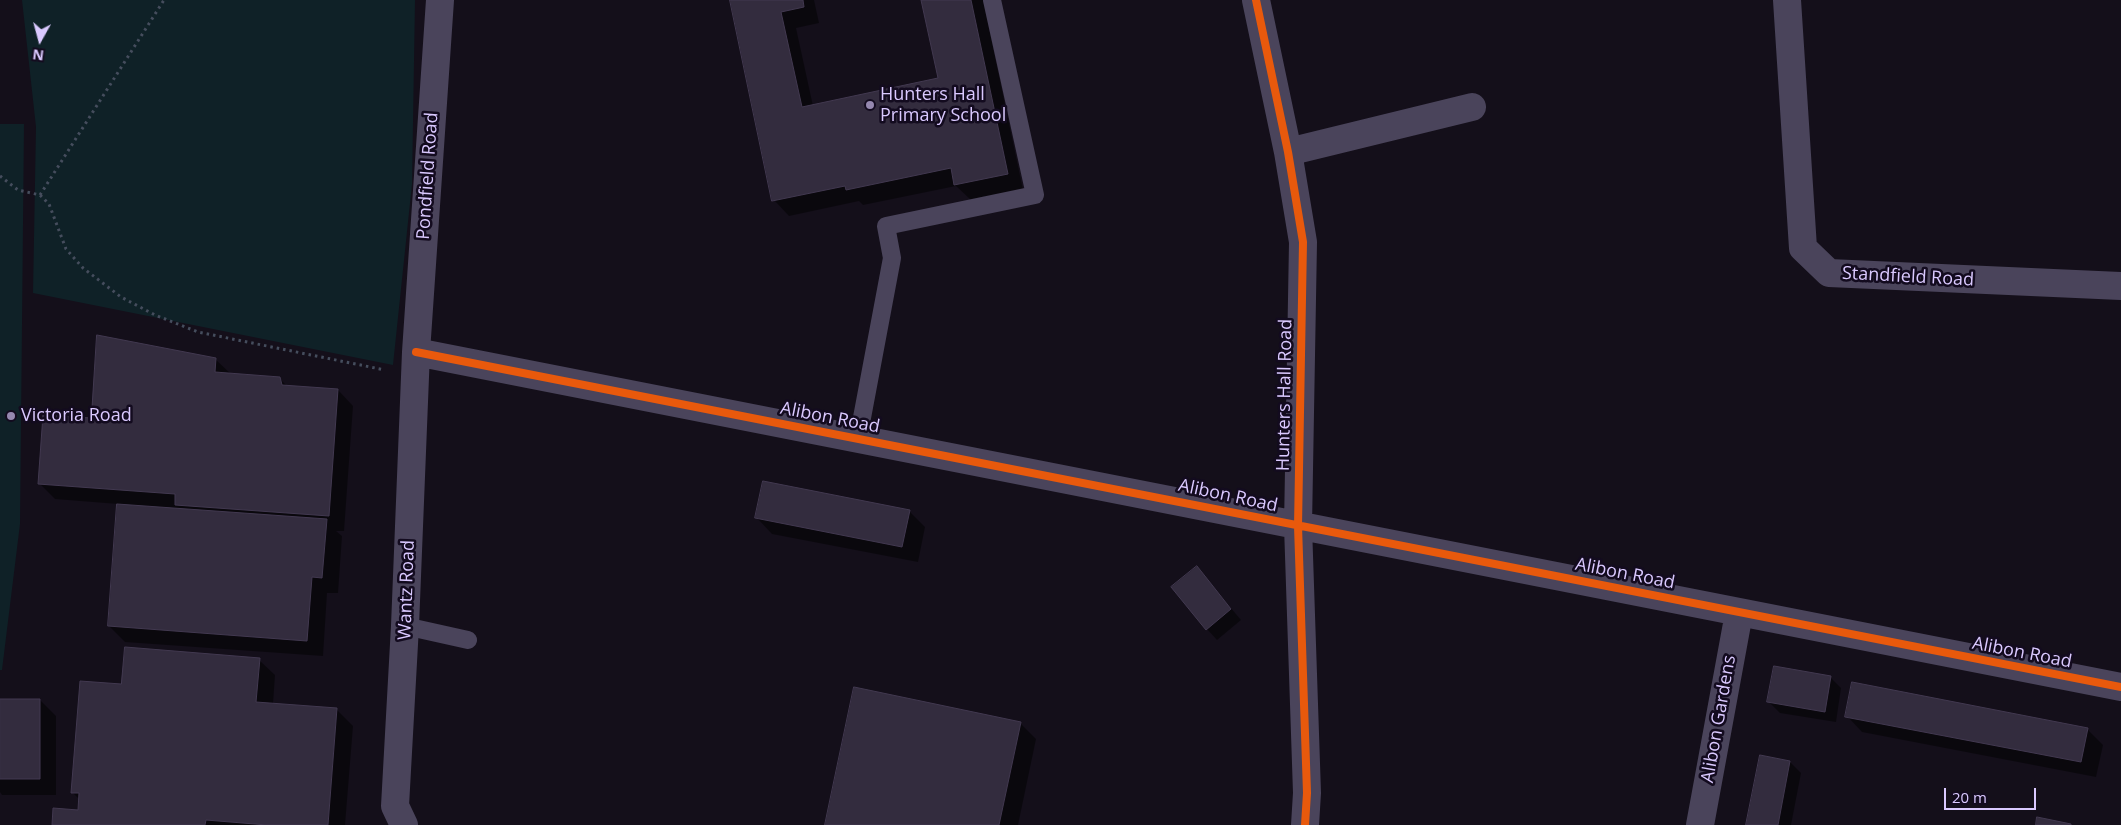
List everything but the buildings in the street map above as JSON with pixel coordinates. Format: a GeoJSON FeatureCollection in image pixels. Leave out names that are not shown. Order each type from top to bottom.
{"type":"FeatureCollection","features":[{"type":"Feature","properties":{"kind":"street","name":"Pondfield Road"},"geometry":{"type":"LineString","coordinates":[[416,364],[440,0]]}},
{"type":"Feature","properties":{"kind":"street","name":"Hunters Hall Road"},"geometry":{"type":"LineString","coordinates":[[1256,0],[1288,152],[1303,242],[1298,526],[1307,793],[1305,825]]}},
{"type":"Feature","properties":{"kind":"street","name":"Standfield Road"},"geometry":{"type":"LineString","coordinates":[[1787,0],[1803,248],[1829,273],[2121,286]]}},
{"type":"Feature","properties":{"kind":"street"},"geometry":{"type":"LineString","coordinates":[[1288,152],[1472,107]]}},
{"type":"Feature","properties":{"kind":"street","name":"Alibon Road"},"geometry":{"type":"LineString","coordinates":[[416,364],[858,439],[976,461],[2121,687]]}},
{"type":"Feature","properties":{"kind":"street","name":"Wantz Road"},"geometry":{"type":"LineString","coordinates":[[404,825],[395,806],[416,364]]}},
{"type":"Feature","properties":{"kind":"street","name":"Alibon Gardens"},"geometry":{"type":"LineString","coordinates":[[1700,825],[1739,613]]}},
{"type":"Feature","properties":{"kind":"lane"},"geometry":{"type":"LineString","coordinates":[[858,439],[892,258],[886,226],[1035,195],[992,0]]}},
{"type":"Feature","properties":{"kind":"lane"},"geometry":{"type":"LineString","coordinates":[[405,626],[468,640]]}},
{"type":"Feature","properties":{"kind":"path"},"geometry":{"type":"LineString","coordinates":[[40,194],[164,0]]}},
{"type":"Feature","properties":{"kind":"path"},"geometry":{"type":"LineString","coordinates":[[0,176],[18,190],[40,194],[49,204],[66,249],[83,268],[122,297],[155,315],[198,332],[416,364]]}},
{"type":"Feature","properties":{"kind":"shaded area"},"geometry":{"type":"Polygon","coordinates":[[[22,0],[415,0],[412,184],[393,365],[33,293],[36,127],[22,0]]]}},
{"type":"Feature","properties":{"kind":"shaded area","name":"Victoria Road"},"geometry":{"type":"Polygon","coordinates":[[[0,124],[24,124],[20,524],[2,670],[0,670],[0,124]]]}},
{"type":"Feature","properties":{"kind":"cycle path"},"geometry":{"type":"LineString","coordinates":[[1256,0],[1288,152],[1303,242],[1298,526],[1307,793],[1305,825]]}},
{"type":"Feature","properties":{"kind":"cycle path"},"geometry":{"type":"LineString","coordinates":[[416,352],[2121,687]]}},
{"type":"Feature","properties":{"kind":"place","name":"Hunters Hall Primary School"},"geometry":{"type":"Point","coordinates":[870,105]}},
{"type":"Feature","properties":{"kind":"place","name":"Victoria Road"},"geometry":{"type":"Point","coordinates":[11,416]}}]}
